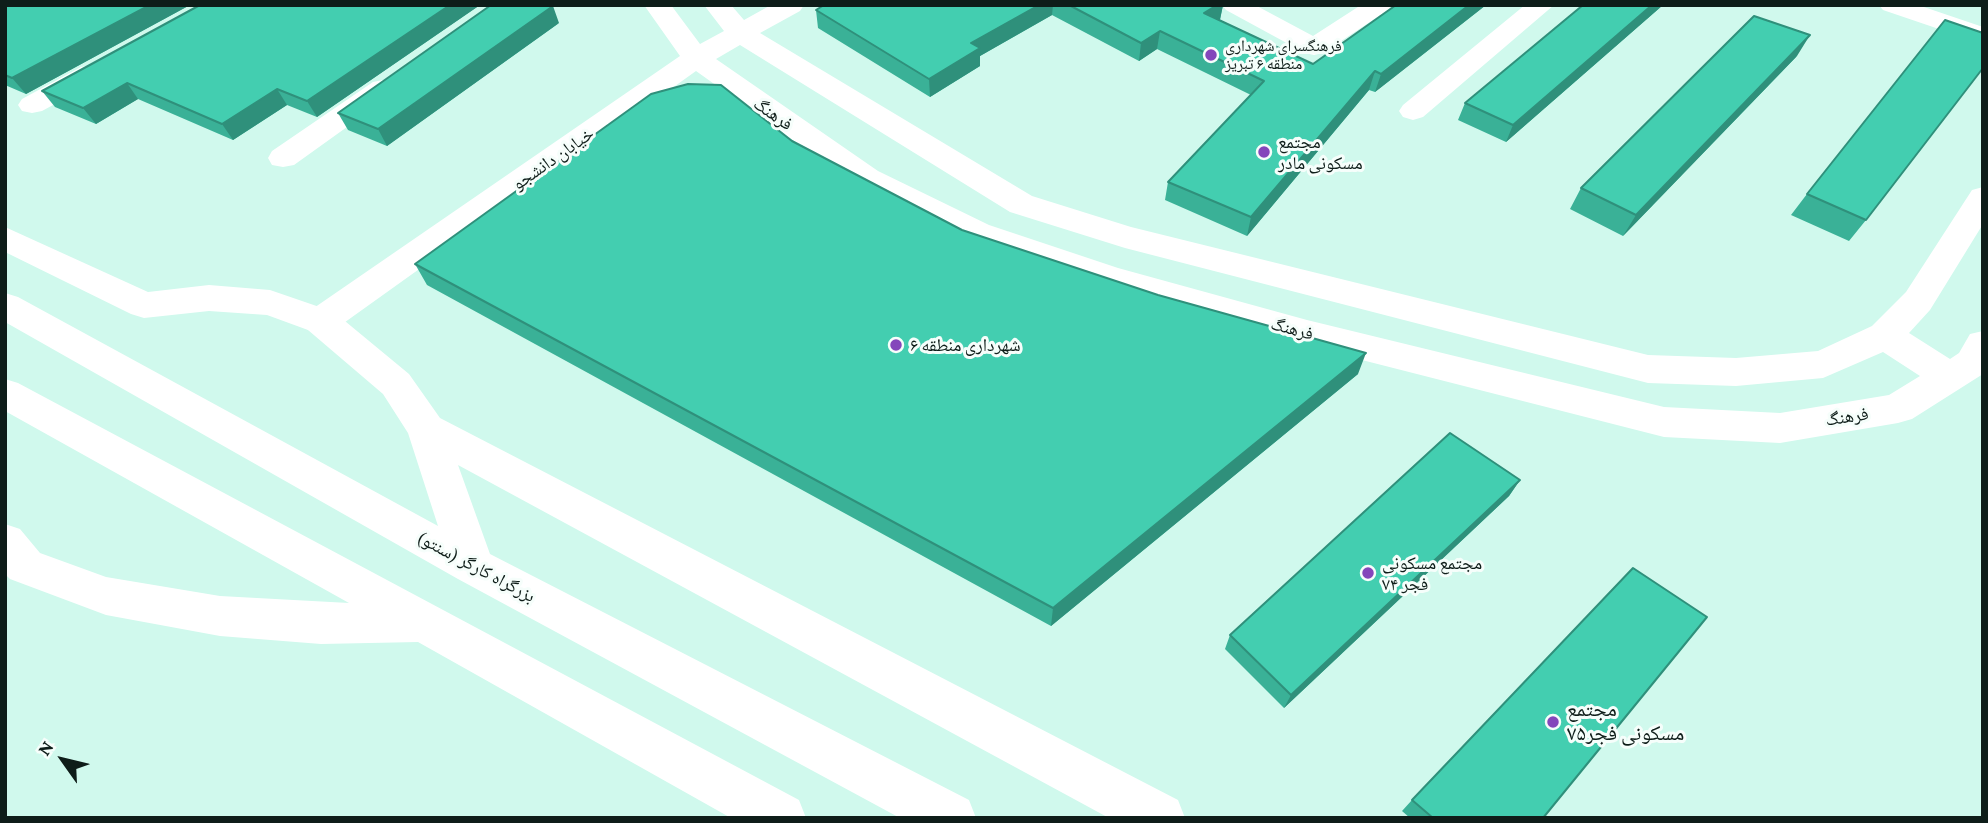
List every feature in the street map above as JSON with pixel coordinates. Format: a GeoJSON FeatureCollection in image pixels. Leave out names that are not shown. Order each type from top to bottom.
{"type":"FeatureCollection","features":[{"type":"Feature","properties":{"kind":"main road","name":"فرهنگ"},"geometry":{"type":"LineString","coordinates":[[657,5],[696,58],[867,178],[976,233],[1109,278],[1307,333],[1664,422],[1780,428],[1898,408],[1972,363],[1983,344]]}},
{"type":"Feature","properties":{"kind":"main road"},"geometry":{"type":"LineString","coordinates":[[717,5],[740,33],[1021,204],[1125,237],[1648,369],[1736,372],[1823,364],[1885,335],[1918,301],[1983,197]]}},
{"type":"Feature","properties":{"kind":"main road","name":"خیابان دانشجو"},"geometry":{"type":"LineString","coordinates":[[321,321],[696,58],[791,5]]}},
{"type":"Feature","properties":{"kind":"main road"},"geometry":{"type":"LineString","coordinates":[[5,238],[144,305],[209,298],[270,303],[321,321],[396,384],[426,429],[474,566]]}},
{"type":"Feature","properties":{"kind":"main road","name":"بزرگراه کارگر (سنتو)"},"geometry":{"type":"LineString","coordinates":[[5,306],[474,566],[951,818]]}},
{"type":"Feature","properties":{"kind":"main road"},"geometry":{"type":"LineString","coordinates":[[1885,335],[1950,377]]}},
{"type":"Feature","properties":{"kind":"main road"},"geometry":{"type":"LineString","coordinates":[[5,393],[429,622],[781,818]]}},
{"type":"Feature","properties":{"kind":"main road"},"geometry":{"type":"LineString","coordinates":[[426,429],[1160,818]]}},
{"type":"Feature","properties":{"kind":"main road"},"geometry":{"type":"LineString","coordinates":[[5,542],[25,566],[106,596],[233,617],[321,624],[429,622]]}},
{"type":"Feature","properties":{"kind":"street"},"geometry":{"type":"LineString","coordinates":[[1236,5],[1314,47],[1379,5]]}},
{"type":"Feature","properties":{"kind":"street"},"geometry":{"type":"LineString","coordinates":[[1413,111],[1541,5]]}},
{"type":"Feature","properties":{"kind":"street"},"geometry":{"type":"LineString","coordinates":[[1892,5],[1983,36]]}},
{"type":"Feature","properties":{"kind":"street"},"geometry":{"type":"LineString","coordinates":[[32,105],[117,59]]}},
{"type":"Feature","properties":{"kind":"street"},"geometry":{"type":"LineString","coordinates":[[283,158],[404,74]]}},
{"type":"Feature","properties":{"kind":"building"},"geometry":{"type":"Polygon","coordinates":[[[5,5],[150,5],[12,78],[5,75],[5,5]]]}},
{"type":"Feature","properties":{"kind":"building"},"geometry":{"type":"Polygon","coordinates":[[[200,5],[450,5],[307,101],[277,89],[222,124],[127,83],[83,108],[42,91],[200,5]]]}},
{"type":"Feature","properties":{"kind":"building"},"geometry":{"type":"Polygon","coordinates":[[[491,5],[553,6],[378,129],[338,113],[491,5]]]}},
{"type":"Feature","properties":{"kind":"building"},"geometry":{"type":"Polygon","coordinates":[[[824,5],[1039,5],[971,43],[980,48],[929,79],[816,10],[824,5]]]}},
{"type":"Feature","properties":{"kind":"building"},"geometry":{"type":"Polygon","coordinates":[[[1069,5],[1217,5],[1204,13],[1313,64],[1396,5],[1469,5],[1381,74],[1375,71],[1251,217],[1168,182],[1264,81],[1160,31],[1141,43],[1069,5]]]}},
{"type":"Feature","properties":{"kind":"building"},"geometry":{"type":"Polygon","coordinates":[[[1583,5],[1652,5],[1513,125],[1465,103],[1583,5]]]}},
{"type":"Feature","properties":{"kind":"building"},"geometry":{"type":"Polygon","coordinates":[[[1754,16],[1810,35],[1636,215],[1581,188],[1754,16]]]}},
{"type":"Feature","properties":{"kind":"building"},"geometry":{"type":"Polygon","coordinates":[[[1945,20],[1983,33],[1983,68],[1866,220],[1807,194],[1945,20]]]}},
{"type":"Feature","properties":{"kind":"building","name":"شهرداری منطقه ۶"},"geometry":{"type":"Polygon","coordinates":[[[688,84],[721,85],[792,141],[962,230],[1158,295],[1366,353],[1053,608],[415,264],[651,94],[688,84]]]}},
{"type":"Feature","properties":{"kind":"building","name":"مجتمع مسکونی فجر ۷۴"},"geometry":{"type":"Polygon","coordinates":[[[1450,433],[1520,480],[1291,695],[1230,635],[1450,433]]]}},
{"type":"Feature","properties":{"kind":"building","name":"مجتمع مسکونی فجر۷۵"},"geometry":{"type":"Polygon","coordinates":[[[1633,568],[1707,617],[1543,818],[1433,818],[1412,800],[1633,568]]]}},
{"type":"Feature","properties":{"kind":"place","name":"فرهنگسرای شهرداری منطقه ۶ تبریز"},"geometry":{"type":"Point","coordinates":[1211,55]}},
{"type":"Feature","properties":{"kind":"place","name":"مجتمع مسکونی مادر"},"geometry":{"type":"Point","coordinates":[1264,152]}},
{"type":"Feature","properties":{"kind":"place","name":"شهرداری منطقه ۶"},"geometry":{"type":"Point","coordinates":[896,345]}},
{"type":"Feature","properties":{"kind":"place","name":"مجتمع مسکونی فجر ۷۴"},"geometry":{"type":"Point","coordinates":[1368,573]}},
{"type":"Feature","properties":{"kind":"place","name":"مجتمع مسکونی فجر۷۵"},"geometry":{"type":"Point","coordinates":[1553,722]}}]}
